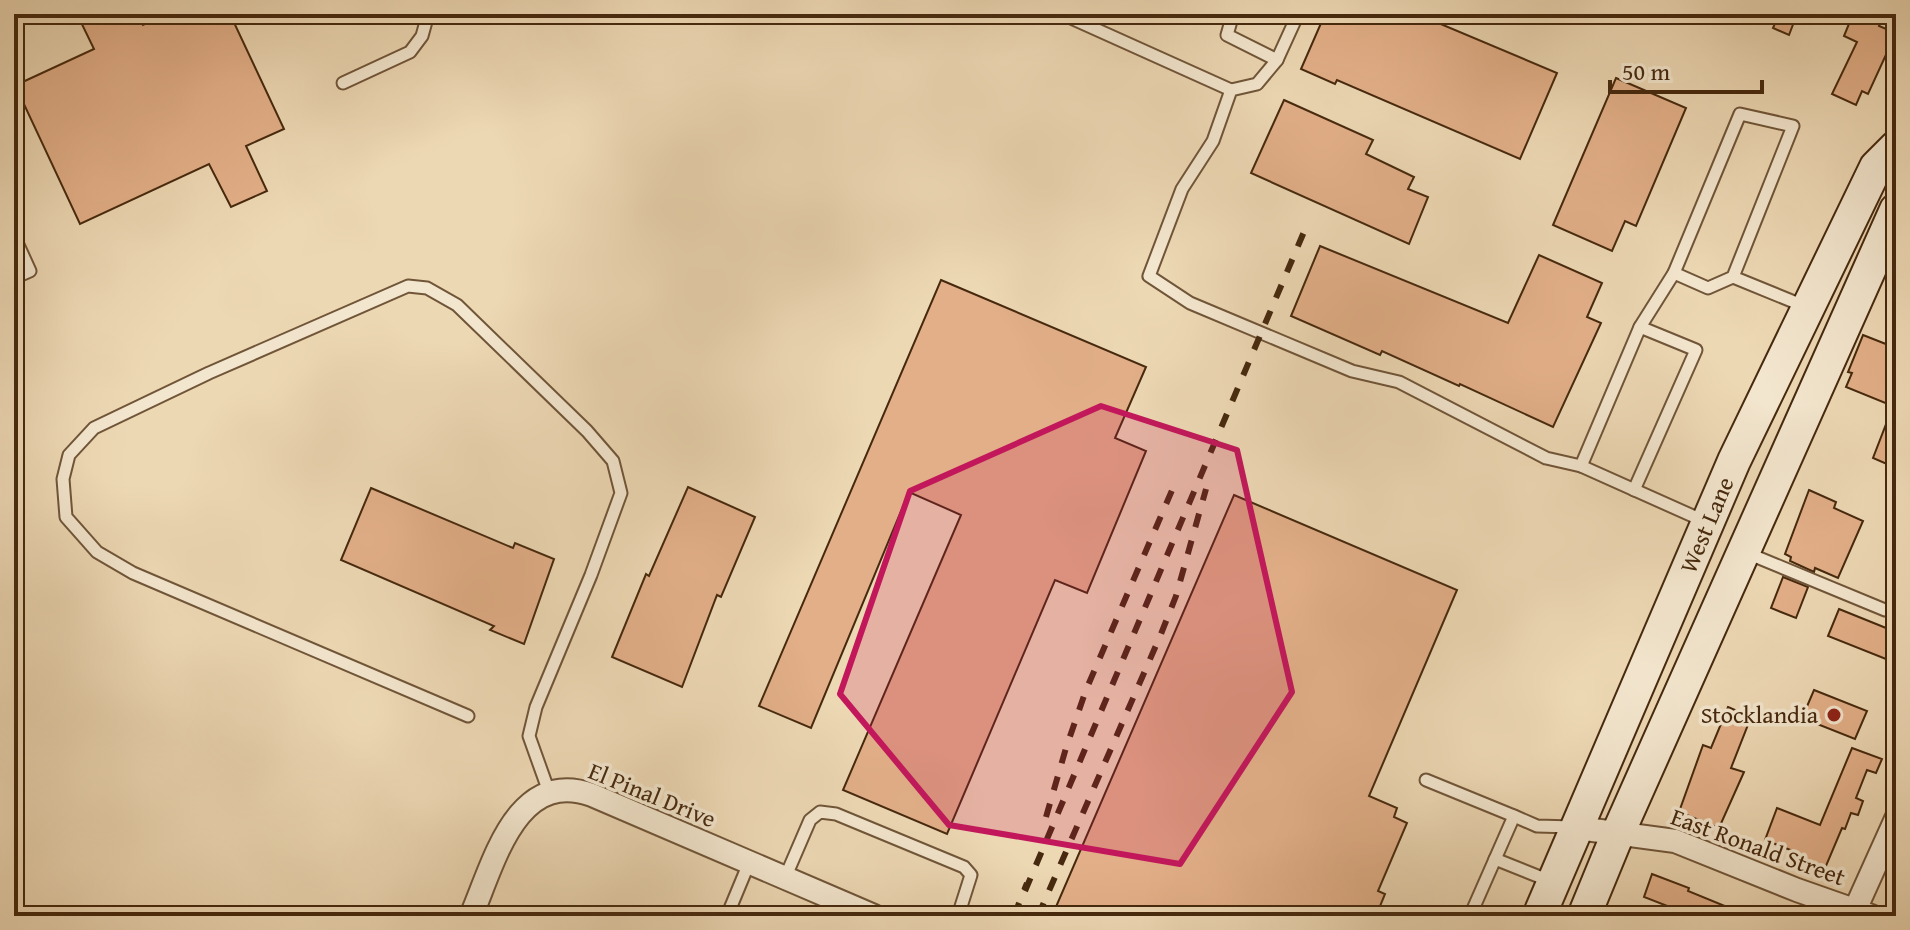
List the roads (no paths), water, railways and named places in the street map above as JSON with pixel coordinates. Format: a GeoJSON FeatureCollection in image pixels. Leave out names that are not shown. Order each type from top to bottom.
{"type":"FeatureCollection","features":[{"type":"Feature","properties":{"kind":"main road","name":"West Lane"},"geometry":{"type":"LineString","coordinates":[[1539,916],[1738,455],[1876,167],[1896,147]]}},
{"type":"Feature","properties":{"kind":"main road","name":"West Lane"},"geometry":{"type":"LineString","coordinates":[[1584,916],[1896,210]]}},
{"type":"Feature","properties":{"kind":"main road"},"geometry":{"type":"LineString","coordinates":[[1767,499],[1771,446],[1815,338],[1817,318],[1809,308]]}},
{"type":"Feature","properties":{"kind":"main road"},"geometry":{"type":"LineString","coordinates":[[1738,455],[1741,495],[1725,535],[1730,546],[1743,551]]}},
{"type":"Feature","properties":{"kind":"street","name":"El Pinal Drive"},"geometry":{"type":"LineString","coordinates":[[471,916],[507,832],[520,812],[549,792],[580,791],[874,916]]}},
{"type":"Feature","properties":{"kind":"street"},"geometry":{"type":"LineString","coordinates":[[1863,913],[1896,819]]}},
{"type":"Feature","properties":{"kind":"street","name":"East Ronald Street"},"geometry":{"type":"LineString","coordinates":[[1578,828],[1619,831],[1675,841],[1863,913]]}},
{"type":"Feature","properties":{"kind":"lane"},"geometry":{"type":"LineString","coordinates":[[343,83],[410,52],[422,36],[427,18],[425,14]]}},
{"type":"Feature","properties":{"kind":"lane"},"geometry":{"type":"LineString","coordinates":[[1062,14],[1231,90],[1257,84],[1277,60],[1298,14]]}},
{"type":"Feature","properties":{"kind":"lane"},"geometry":{"type":"LineString","coordinates":[[1233,14],[1227,35],[1277,60]]}},
{"type":"Feature","properties":{"kind":"lane"},"geometry":{"type":"LineString","coordinates":[[1231,90],[1213,141],[1182,189],[1149,276],[1190,303],[1352,371],[1399,382],[1546,458],[1581,466],[1708,523]]}},
{"type":"Feature","properties":{"kind":"lane"},"geometry":{"type":"LineString","coordinates":[[1581,466],[1640,327],[1674,273],[1740,114],[1793,126],[1733,277],[1708,288],[1674,273]]}},
{"type":"Feature","properties":{"kind":"lane"},"geometry":{"type":"LineString","coordinates":[[14,236],[30,271],[14,278]]}},
{"type":"Feature","properties":{"kind":"lane"},"geometry":{"type":"LineString","coordinates":[[1733,277],[1809,308]]}},
{"type":"Feature","properties":{"kind":"lane"},"geometry":{"type":"LineString","coordinates":[[468,716],[133,573],[97,552],[66,517],[63,479],[69,455],[94,428],[209,373],[408,286],[427,288],[457,305],[565,409],[613,461],[621,493],[536,707],[529,736],[549,792]]}},
{"type":"Feature","properties":{"kind":"lane"},"geometry":{"type":"LineString","coordinates":[[1634,490],[1696,350],[1640,327]]}},
{"type":"Feature","properties":{"kind":"lane"},"geometry":{"type":"LineString","coordinates":[[1743,551],[1885,610]]}},
{"type":"Feature","properties":{"kind":"lane"},"geometry":{"type":"LineString","coordinates":[[1426,780],[1537,826],[1578,828]]}},
{"type":"Feature","properties":{"kind":"lane"},"geometry":{"type":"LineString","coordinates":[[785,878],[810,820],[820,812],[836,814],[964,867],[971,875],[958,916]]}},
{"type":"Feature","properties":{"kind":"lane"},"geometry":{"type":"LineString","coordinates":[[1470,916],[1514,816]]}},
{"type":"Feature","properties":{"kind":"lane"},"geometry":{"type":"LineString","coordinates":[[1495,859],[1554,883]]}},
{"type":"Feature","properties":{"kind":"lane"},"geometry":{"type":"LineString","coordinates":[[727,916],[749,863]]}},
{"type":"Feature","properties":{"kind":"railway"},"geometry":{"type":"LineString","coordinates":[[1025,891],[1306,227]]}},
{"type":"Feature","properties":{"kind":"railway"},"geometry":{"type":"LineString","coordinates":[[1046,817],[1086,690],[1173,488]]}},
{"type":"Feature","properties":{"kind":"railway"},"geometry":{"type":"LineString","coordinates":[[1038,916],[1176,596],[1206,489]]}},
{"type":"Feature","properties":{"kind":"railway"},"geometry":{"type":"LineString","coordinates":[[1014,916],[1027,883]]}},
{"type":"Feature","properties":{"kind":"place","name":"Stocklandia"},"geometry":{"type":"Point","coordinates":[1834,715]}}]}
